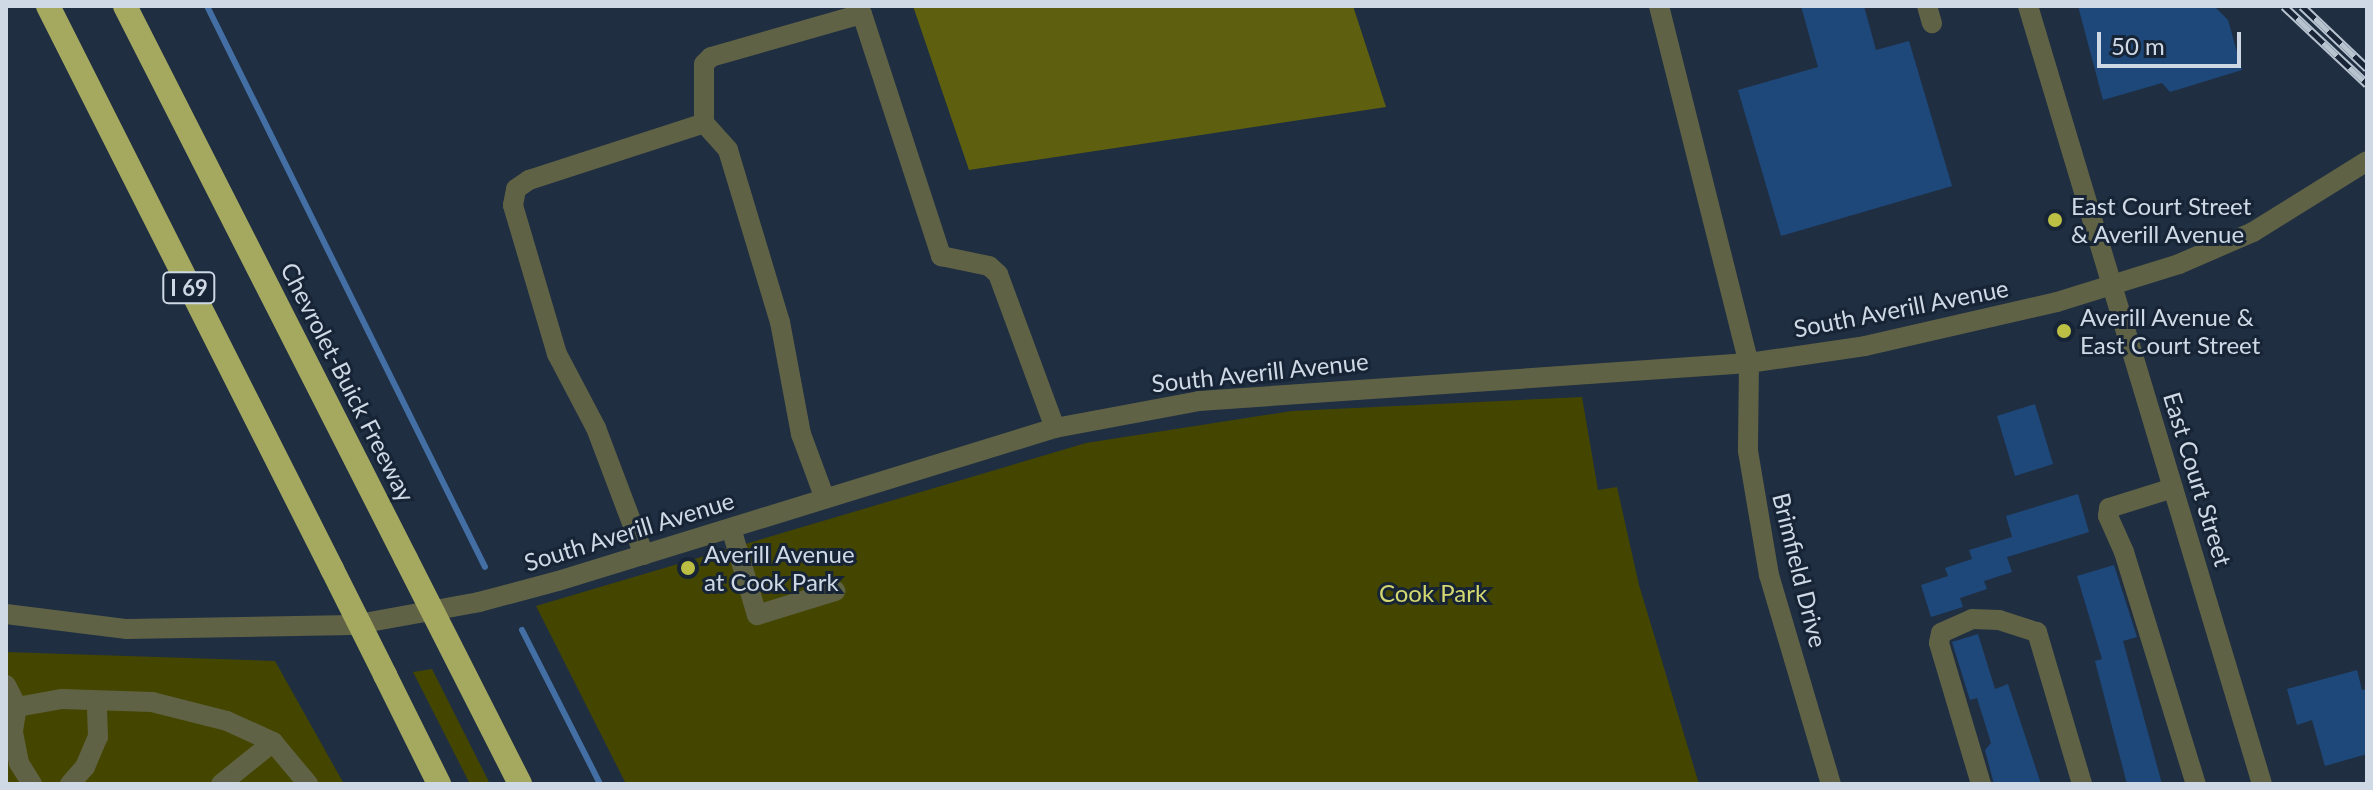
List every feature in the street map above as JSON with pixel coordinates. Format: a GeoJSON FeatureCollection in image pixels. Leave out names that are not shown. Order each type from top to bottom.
{"type":"FeatureCollection","features":[{"type":"Feature","properties":{"kind":"highway","name":"I 69"},"geometry":{"type":"LineString","coordinates":[[48,6],[435,777]]}},
{"type":"Feature","properties":{"kind":"highway","name":"Chevrolet-Buick Freeway"},"geometry":{"type":"LineString","coordinates":[[125,6],[520,784]]}},
{"type":"Feature","properties":{"kind":"street","name":"Brimfield Drive"},"geometry":{"type":"LineString","coordinates":[[1659,6],[1749,363],[1748,451],[1769,575],[1831,784]]}},
{"type":"Feature","properties":{"kind":"street","name":"East Court Street"},"geometry":{"type":"LineString","coordinates":[[2028,6],[2262,784]]}},
{"type":"Feature","properties":{"kind":"street"},"geometry":{"type":"LineString","coordinates":[[825,499],[801,434],[780,322],[728,150],[704,123],[704,64],[711,57],[862,14],[941,256],[989,266],[998,274],[1055,428]]}},
{"type":"Feature","properties":{"kind":"street"},"geometry":{"type":"LineString","coordinates":[[644,555],[596,428],[557,354],[513,205],[516,189],[529,180],[704,123]]}},
{"type":"Feature","properties":{"kind":"street","name":"South Averill Avenue"},"geometry":{"type":"LineString","coordinates":[[7,616],[127,629],[330,627],[479,602],[644,555],[1055,428],[1199,401],[1306,390],[1749,363],[1865,346],[2112,287],[2253,232],[2367,161]]}},
{"type":"Feature","properties":{"kind":"street"},"geometry":{"type":"LineString","coordinates":[[2173,488],[2109,508],[2108,516],[2124,552],[2196,784]]}},
{"type":"Feature","properties":{"kind":"street"},"geometry":{"type":"LineString","coordinates":[[731,528],[757,615],[835,591]]}},
{"type":"Feature","properties":{"kind":"street"},"geometry":{"type":"LineString","coordinates":[[1981,784],[1939,643],[1941,633],[1972,619],[1999,620],[2037,632],[2082,784]]}},
{"type":"Feature","properties":{"kind":"street"},"geometry":{"type":"LineString","coordinates":[[6,685],[12,704],[19,763],[32,784]]}},
{"type":"Feature","properties":{"kind":"street"},"geometry":{"type":"LineString","coordinates":[[12,704],[62,699],[152,702],[227,721],[273,742],[308,784]]}},
{"type":"Feature","properties":{"kind":"street"},"geometry":{"type":"LineString","coordinates":[[70,784],[85,767],[98,737],[97,701]]}},
{"type":"Feature","properties":{"kind":"street"},"geometry":{"type":"LineString","coordinates":[[221,784],[273,742]]}},
{"type":"Feature","properties":{"kind":"green space","name":"Cook Park"},"geometry":{"type":"Polygon","coordinates":[[[1582,397],[1598,490],[1617,487],[1639,585],[1699,784],[626,784],[536,606],[1086,443],[1292,411],[1582,397]]]}},
{"type":"Feature","properties":{"kind":"green space"},"geometry":{"type":"Polygon","coordinates":[[[6,652],[275,661],[344,784],[6,784],[6,652]]]}},
{"type":"Feature","properties":{"kind":"green space"},"geometry":{"type":"Polygon","coordinates":[[[432,669],[490,784],[470,784],[413,672],[432,669]]]}},
{"type":"Feature","properties":{"kind":"shaded area"},"geometry":{"type":"Polygon","coordinates":[[[913,6],[1353,6],[1386,107],[969,170],[913,6]]]}},
{"type":"Feature","properties":{"kind":"building"},"geometry":{"type":"Polygon","coordinates":[[[1801,6],[1864,6],[1876,50],[1909,41],[1952,186],[1781,236],[1738,90],[1818,67],[1801,6]]]}},
{"type":"Feature","properties":{"kind":"building"},"geometry":{"type":"Polygon","coordinates":[[[2078,6],[2214,6],[2228,20],[2242,70],[2170,92],[2162,83],[2103,100],[2078,6]]]}},
{"type":"Feature","properties":{"kind":"building"},"geometry":{"type":"Polygon","coordinates":[[[2035,404],[2053,464],[2015,476],[1997,416],[2035,404]]]}},
{"type":"Feature","properties":{"kind":"building"},"geometry":{"type":"Polygon","coordinates":[[[2078,494],[2089,532],[2007,557],[2012,572],[1984,581],[1987,589],[1960,598],[1963,607],[1931,617],[1921,585],[1948,576],[1945,568],[1972,559],[1969,550],[2012,537],[2006,516],[2078,494]]]}},
{"type":"Feature","properties":{"kind":"building"},"geometry":{"type":"Polygon","coordinates":[[[2114,565],[2137,637],[2123,641],[2162,784],[2127,784],[2095,661],[2102,659],[2077,576],[2114,565]]]}},
{"type":"Feature","properties":{"kind":"building"},"geometry":{"type":"Polygon","coordinates":[[[1978,634],[1995,689],[2008,684],[2041,784],[1994,784],[1985,750],[1991,743],[1977,698],[1970,700],[1952,642],[1978,634]]]}},
{"type":"Feature","properties":{"kind":"building"},"geometry":{"type":"Polygon","coordinates":[[[2357,670],[2362,690],[2367,689],[2367,754],[2325,766],[2312,720],[2297,725],[2287,689],[2357,670]]]}},
{"type":"Feature","properties":{"kind":"waterway"},"geometry":{"type":"LineString","coordinates":[[207,6],[485,567]]}},
{"type":"Feature","properties":{"kind":"waterway"},"geometry":{"type":"LineString","coordinates":[[522,630],[600,784]]}},
{"type":"Feature","properties":{"kind":"railway"},"geometry":{"type":"LineString","coordinates":[[2284,6],[2367,84]]}},
{"type":"Feature","properties":{"kind":"railway"},"geometry":{"type":"LineString","coordinates":[[2302,6],[2367,68]]}},
{"type":"Feature","properties":{"kind":"place","name":"East Court Street & Averill Avenue"},"geometry":{"type":"Point","coordinates":[2055,220]}},
{"type":"Feature","properties":{"kind":"place","name":"Averill Avenue & East Court Street"},"geometry":{"type":"Point","coordinates":[2064,331]}},
{"type":"Feature","properties":{"kind":"place","name":"Averill Avenue at Cook Park"},"geometry":{"type":"Point","coordinates":[688,568]}}]}
